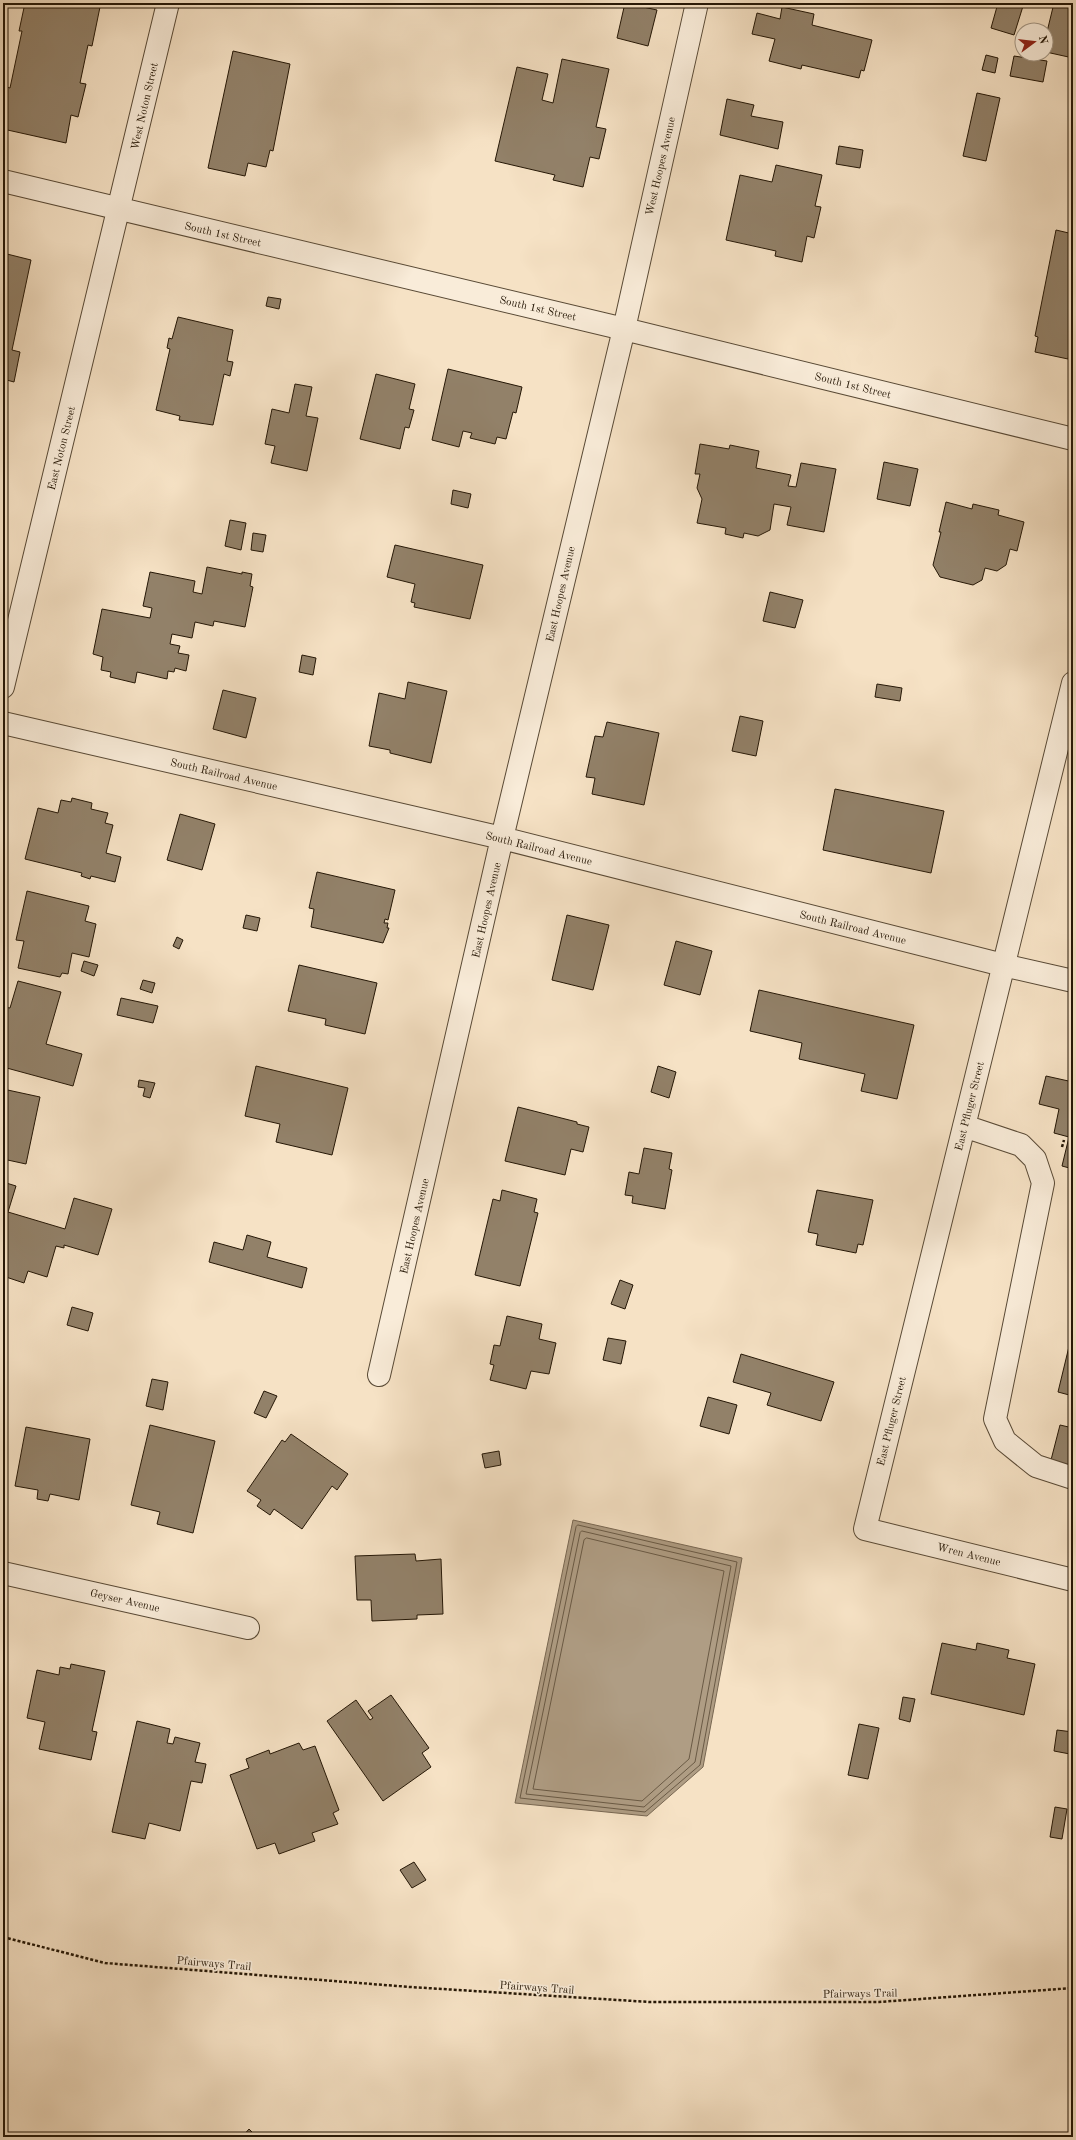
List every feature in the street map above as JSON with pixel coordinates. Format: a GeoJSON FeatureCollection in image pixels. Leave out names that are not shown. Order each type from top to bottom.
{"type":"FeatureCollection","features":[{"type":"Feature","properties":{"kind":"street","name":"West Noton Street"},"geometry":{"type":"LineString","coordinates":[[119,209],[168,3]]}},
{"type":"Feature","properties":{"kind":"street","name":"West Hoopes Avenue"},"geometry":{"type":"LineString","coordinates":[[624,329],[697,3]]}},
{"type":"Feature","properties":{"kind":"street","name":"South 1st Street"},"geometry":{"type":"LineString","coordinates":[[3,181],[624,329],[1073,439]]}},
{"type":"Feature","properties":{"kind":"street","name":"East Noton Street"},"geometry":{"type":"LineString","coordinates":[[3,687],[119,209]]}},
{"type":"Feature","properties":{"kind":"street","name":"East Hoopes Avenue"},"geometry":{"type":"LineString","coordinates":[[379,1375],[502,838],[624,329]]}},
{"type":"Feature","properties":{"kind":"street","name":"East Pfluger Street"},"geometry":{"type":"LineString","coordinates":[[865,1529],[1073,684]]}},
{"type":"Feature","properties":{"kind":"street","name":"South Railroad Avenue"},"geometry":{"type":"LineString","coordinates":[[3,723],[502,838],[1003,965],[1073,981]]}},
{"type":"Feature","properties":{"kind":"street"},"geometry":{"type":"LineString","coordinates":[[964,1126],[1020,1145],[1035,1159],[1043,1183],[995,1419],[1005,1441],[1036,1466],[1073,1478]]}},
{"type":"Feature","properties":{"kind":"street","name":"Wren Avenue"},"geometry":{"type":"LineString","coordinates":[[865,1529],[1073,1580]]}},
{"type":"Feature","properties":{"kind":"street","name":"Geyser Avenue"},"geometry":{"type":"LineString","coordinates":[[3,1573],[248,1628]]}},
{"type":"Feature","properties":{"kind":"path","name":"Pfairways Trail"},"geometry":{"type":"LineString","coordinates":[[3,1937],[105,1962],[410,1987],[650,2002],[879,2002],[1073,1988]]}},
{"type":"Feature","properties":{"kind":"water"},"geometry":{"type":"Polygon","coordinates":[[[573,1520],[742,1558],[703,1767],[647,1816],[515,1803],[573,1520]]]}},
{"type":"Feature","properties":{"kind":"building"},"geometry":{"type":"Polygon","coordinates":[[[25,3],[96,3],[96,6],[100,7],[92,46],[88,45],[80,83],[86,84],[78,117],[71,115],[66,143],[3,129],[3,86],[10,88],[22,31],[19,31],[25,3]]]}},
{"type":"Feature","properties":{"kind":"building"},"geometry":{"type":"Polygon","coordinates":[[[625,3],[657,10],[648,46],[617,38],[625,3]]]}},
{"type":"Feature","properties":{"kind":"building"},"geometry":{"type":"Polygon","coordinates":[[[998,3],[1024,3],[1018,22],[1014,22],[1014,35],[991,28],[998,3]]]}},
{"type":"Feature","properties":{"kind":"building"},"geometry":{"type":"Polygon","coordinates":[[[1054,3],[1073,3],[1073,58],[1054,54],[1054,22],[1049,22],[1054,3]]]}},
{"type":"Feature","properties":{"kind":"building"},"geometry":{"type":"Polygon","coordinates":[[[782,7],[814,14],[812,25],[872,40],[864,71],[861,70],[859,78],[802,65],[801,69],[769,61],[775,39],[752,34],[757,13],[780,19],[782,7]]]}},
{"type":"Feature","properties":{"kind":"building"},"geometry":{"type":"Polygon","coordinates":[[[233,51],[290,64],[273,151],[270,150],[266,167],[248,163],[245,176],[208,168],[233,51]]]}},
{"type":"Feature","properties":{"kind":"building"},"geometry":{"type":"Polygon","coordinates":[[[986,55],[998,58],[995,73],[982,70],[986,55]]]}},
{"type":"Feature","properties":{"kind":"building"},"geometry":{"type":"Polygon","coordinates":[[[1014,56],[1014,62],[1047,62],[1043,82],[1010,76],[1014,56]]]}},
{"type":"Feature","properties":{"kind":"building"},"geometry":{"type":"Polygon","coordinates":[[[562,59],[609,69],[596,127],[606,129],[599,159],[590,157],[583,187],[553,180],[555,175],[495,161],[517,67],[548,74],[542,100],[553,103],[562,59]]]}},
{"type":"Feature","properties":{"kind":"building"},"geometry":{"type":"Polygon","coordinates":[[[977,93],[1000,98],[986,161],[963,156],[977,93]]]}},
{"type":"Feature","properties":{"kind":"building"},"geometry":{"type":"Polygon","coordinates":[[[727,99],[754,105],[751,116],[783,122],[778,149],[720,135],[727,99]]]}},
{"type":"Feature","properties":{"kind":"building"},"geometry":{"type":"Polygon","coordinates":[[[839,146],[863,150],[860,168],[836,164],[839,146]]]}},
{"type":"Feature","properties":{"kind":"building"},"geometry":{"type":"Polygon","coordinates":[[[776,165],[822,175],[815,206],[821,207],[814,238],[807,236],[802,262],[775,256],[776,251],[726,240],[740,175],[772,182],[776,165]]]}},
{"type":"Feature","properties":{"kind":"building"},"geometry":{"type":"Polygon","coordinates":[[[1056,230],[1073,234],[1073,346],[1071,346],[1068,359],[1035,352],[1038,337],[1035,336],[1056,230]]]}},
{"type":"Feature","properties":{"kind":"building"},"geometry":{"type":"Polygon","coordinates":[[[3,252],[31,260],[12,350],[20,352],[14,382],[3,379],[3,252]]]}},
{"type":"Feature","properties":{"kind":"building"},"geometry":{"type":"Polygon","coordinates":[[[268,297],[281,299],[279,309],[266,306],[268,297]]]}},
{"type":"Feature","properties":{"kind":"building"},"geometry":{"type":"Polygon","coordinates":[[[178,317],[233,330],[227,361],[233,362],[230,376],[224,374],[213,425],[179,420],[180,416],[156,410],[170,349],[167,348],[169,338],[172,339],[178,317]]]}},
{"type":"Feature","properties":{"kind":"building"},"geometry":{"type":"Polygon","coordinates":[[[448,369],[522,387],[516,413],[513,412],[506,439],[497,437],[495,444],[470,438],[472,433],[463,431],[459,447],[432,440],[448,369]]]}},
{"type":"Feature","properties":{"kind":"building"},"geometry":{"type":"Polygon","coordinates":[[[376,374],[415,384],[409,409],[414,410],[409,428],[405,427],[400,449],[360,439],[376,374]]]}},
{"type":"Feature","properties":{"kind":"building"},"geometry":{"type":"Polygon","coordinates":[[[295,384],[312,387],[306,416],[318,418],[307,471],[271,463],[275,446],[265,444],[272,409],[289,413],[295,384]]]}},
{"type":"Feature","properties":{"kind":"building"},"geometry":{"type":"Polygon","coordinates":[[[700,444],[729,449],[730,445],[759,451],[756,468],[791,475],[788,486],[796,487],[801,463],[836,469],[824,532],[787,525],[791,507],[774,504],[770,530],[758,536],[744,533],[743,538],[725,534],[726,528],[697,523],[702,499],[697,488],[700,474],[695,474],[700,444]]]}},
{"type":"Feature","properties":{"kind":"building"},"geometry":{"type":"Polygon","coordinates":[[[884,462],[918,469],[910,506],[877,499],[884,462]]]}},
{"type":"Feature","properties":{"kind":"building"},"geometry":{"type":"Polygon","coordinates":[[[453,490],[471,494],[468,508],[451,504],[453,490]]]}},
{"type":"Feature","properties":{"kind":"building"},"geometry":{"type":"Polygon","coordinates":[[[946,502],[972,509],[973,504],[999,510],[998,515],[1024,522],[1017,551],[1010,549],[1006,565],[997,571],[985,568],[982,580],[973,585],[940,577],[933,565],[946,502]]]}},
{"type":"Feature","properties":{"kind":"building"},"geometry":{"type":"Polygon","coordinates":[[[230,520],[246,523],[241,550],[225,546],[230,520]]]}},
{"type":"Feature","properties":{"kind":"building"},"geometry":{"type":"Polygon","coordinates":[[[253,533],[266,535],[263,552],[251,550],[253,533]]]}},
{"type":"Feature","properties":{"kind":"building"},"geometry":{"type":"Polygon","coordinates":[[[395,545],[483,565],[470,619],[414,607],[415,603],[411,602],[415,584],[387,577],[395,545]]]}},
{"type":"Feature","properties":{"kind":"building"},"geometry":{"type":"Polygon","coordinates":[[[207,567],[242,574],[242,572],[252,574],[250,586],[253,587],[245,627],[214,621],[213,626],[195,622],[192,638],[172,634],[170,644],[180,646],[178,653],[189,655],[186,671],[175,668],[174,672],[168,671],[167,679],[137,672],[135,683],[110,677],[111,672],[101,670],[103,657],[93,654],[102,609],[150,618],[152,608],[143,606],[150,572],[195,581],[193,592],[202,594],[207,567]]]}},
{"type":"Feature","properties":{"kind":"building"},"geometry":{"type":"Polygon","coordinates":[[[770,592],[803,600],[795,628],[763,621],[770,592]]]}},
{"type":"Feature","properties":{"kind":"building"},"geometry":{"type":"Polygon","coordinates":[[[302,655],[316,658],[313,675],[299,672],[302,655]]]}},
{"type":"Feature","properties":{"kind":"building"},"geometry":{"type":"Polygon","coordinates":[[[408,682],[447,691],[431,763],[390,753],[390,750],[369,746],[379,693],[405,699],[408,682]]]}},
{"type":"Feature","properties":{"kind":"building"},"geometry":{"type":"Polygon","coordinates":[[[877,684],[902,688],[900,701],[875,697],[877,684]]]}},
{"type":"Feature","properties":{"kind":"building"},"geometry":{"type":"Polygon","coordinates":[[[223,690],[256,698],[246,738],[213,729],[223,690]]]}},
{"type":"Feature","properties":{"kind":"building"},"geometry":{"type":"Polygon","coordinates":[[[740,716],[763,721],[756,756],[732,751],[740,716]]]}},
{"type":"Feature","properties":{"kind":"building"},"geometry":{"type":"Polygon","coordinates":[[[607,722],[659,733],[644,805],[592,794],[595,778],[586,777],[595,736],[603,737],[607,722]]]}},
{"type":"Feature","properties":{"kind":"building"},"geometry":{"type":"Polygon","coordinates":[[[835,789],[944,811],[931,873],[823,850],[835,789]]]}},
{"type":"Feature","properties":{"kind":"building"},"geometry":{"type":"Polygon","coordinates":[[[72,798],[92,803],[91,809],[108,813],[105,823],[113,825],[106,853],[121,857],[115,882],[91,876],[90,879],[81,876],[82,873],[25,859],[38,808],[58,813],[61,800],[71,802],[72,798]]]}},
{"type":"Feature","properties":{"kind":"building"},"geometry":{"type":"Polygon","coordinates":[[[180,814],[215,824],[202,870],[167,860],[180,814]]]}},
{"type":"Feature","properties":{"kind":"building"},"geometry":{"type":"Polygon","coordinates":[[[317,872],[395,890],[388,920],[385,919],[384,923],[388,923],[387,928],[389,928],[383,943],[311,927],[314,909],[309,908],[317,872]]]}},
{"type":"Feature","properties":{"kind":"building"},"geometry":{"type":"Polygon","coordinates":[[[27,891],[89,906],[85,921],[96,924],[89,957],[72,953],[68,974],[62,973],[60,977],[18,968],[24,941],[16,940],[27,891]]]}},
{"type":"Feature","properties":{"kind":"building"},"geometry":{"type":"Polygon","coordinates":[[[246,915],[260,918],[257,931],[243,928],[246,915]]]}},
{"type":"Feature","properties":{"kind":"building"},"geometry":{"type":"Polygon","coordinates":[[[567,915],[609,925],[593,990],[552,980],[567,915]]]}},
{"type":"Feature","properties":{"kind":"building"},"geometry":{"type":"Polygon","coordinates":[[[177,937],[183,940],[179,949],[173,946],[177,937]]]}},
{"type":"Feature","properties":{"kind":"building"},"geometry":{"type":"Polygon","coordinates":[[[676,941],[712,951],[700,995],[664,985],[676,941]]]}},
{"type":"Feature","properties":{"kind":"building"},"geometry":{"type":"Polygon","coordinates":[[[84,961],[98,965],[94,976],[81,971],[84,961]]]}},
{"type":"Feature","properties":{"kind":"building"},"geometry":{"type":"Polygon","coordinates":[[[299,965],[377,983],[365,1034],[325,1025],[326,1019],[288,1011],[299,965]]]}},
{"type":"Feature","properties":{"kind":"building"},"geometry":{"type":"Polygon","coordinates":[[[143,980],[155,983],[152,993],[140,989],[143,980]]]}},
{"type":"Feature","properties":{"kind":"building"},"geometry":{"type":"Polygon","coordinates":[[[18,981],[61,992],[46,1044],[82,1054],[73,1086],[3,1067],[3,1007],[10,1008],[18,981]]]}},
{"type":"Feature","properties":{"kind":"building"},"geometry":{"type":"Polygon","coordinates":[[[759,990],[914,1025],[897,1099],[861,1091],[865,1074],[799,1059],[802,1043],[750,1031],[759,990]]]}},
{"type":"Feature","properties":{"kind":"building"},"geometry":{"type":"Polygon","coordinates":[[[121,998],[158,1006],[153,1023],[117,1015],[121,998]]]}},
{"type":"Feature","properties":{"kind":"building"},"geometry":{"type":"Polygon","coordinates":[[[256,1066],[348,1088],[332,1155],[276,1142],[280,1124],[245,1116],[256,1066]]]}},
{"type":"Feature","properties":{"kind":"building"},"geometry":{"type":"Polygon","coordinates":[[[658,1066],[676,1072],[669,1098],[651,1092],[658,1066]]]}},
{"type":"Feature","properties":{"kind":"building"},"geometry":{"type":"Polygon","coordinates":[[[1046,1076],[1073,1082],[1073,1169],[1062,1166],[1069,1137],[1054,1133],[1059,1109],[1039,1104],[1046,1076]]]}},
{"type":"Feature","properties":{"kind":"building"},"geometry":{"type":"Polygon","coordinates":[[[139,1080],[155,1083],[150,1098],[143,1096],[145,1088],[138,1087],[139,1080]]]}},
{"type":"Feature","properties":{"kind":"building"},"geometry":{"type":"Polygon","coordinates":[[[3,1089],[40,1097],[26,1164],[3,1159],[3,1089]]]}},
{"type":"Feature","properties":{"kind":"building"},"geometry":{"type":"Polygon","coordinates":[[[518,1107],[577,1122],[577,1124],[589,1127],[583,1152],[571,1149],[565,1175],[505,1161],[518,1107]]]}},
{"type":"Feature","properties":{"kind":"building"},"geometry":{"type":"Polygon","coordinates":[[[644,1148],[672,1153],[669,1169],[672,1170],[665,1209],[632,1203],[633,1196],[625,1195],[629,1172],[639,1174],[644,1148]]]}},
{"type":"Feature","properties":{"kind":"building"},"geometry":{"type":"Polygon","coordinates":[[[3,1182],[16,1186],[8,1212],[65,1229],[74,1198],[112,1209],[98,1255],[64,1245],[64,1248],[56,1246],[47,1277],[28,1271],[24,1283],[3,1276],[3,1182]]]}},
{"type":"Feature","properties":{"kind":"building"},"geometry":{"type":"Polygon","coordinates":[[[502,1190],[537,1199],[534,1212],[538,1213],[520,1286],[475,1275],[493,1199],[500,1201],[502,1190]]]}},
{"type":"Feature","properties":{"kind":"building"},"geometry":{"type":"Polygon","coordinates":[[[817,1190],[873,1200],[863,1245],[858,1244],[856,1253],[816,1245],[818,1234],[808,1232],[817,1190]]]}},
{"type":"Feature","properties":{"kind":"building"},"geometry":{"type":"Polygon","coordinates":[[[247,1235],[271,1242],[267,1257],[307,1268],[302,1288],[209,1262],[214,1242],[243,1250],[247,1235]]]}},
{"type":"Feature","properties":{"kind":"building"},"geometry":{"type":"Polygon","coordinates":[[[620,1280],[633,1285],[625,1309],[611,1304],[620,1280]]]}},
{"type":"Feature","properties":{"kind":"building"},"geometry":{"type":"Polygon","coordinates":[[[72,1307],[93,1313],[88,1331],[67,1325],[72,1307]]]}},
{"type":"Feature","properties":{"kind":"building"},"geometry":{"type":"Polygon","coordinates":[[[507,1316],[542,1324],[539,1339],[556,1343],[549,1374],[531,1371],[526,1389],[490,1380],[494,1365],[490,1364],[494,1345],[500,1346],[507,1316]]]}},
{"type":"Feature","properties":{"kind":"building"},"geometry":{"type":"Polygon","coordinates":[[[1073,1330],[1073,1396],[1058,1392],[1073,1330]]]}},
{"type":"Feature","properties":{"kind":"building"},"geometry":{"type":"Polygon","coordinates":[[[608,1338],[626,1341],[621,1364],[603,1360],[608,1338]]]}},
{"type":"Feature","properties":{"kind":"building"},"geometry":{"type":"Polygon","coordinates":[[[741,1354],[834,1382],[821,1421],[767,1405],[771,1393],[733,1382],[741,1354]]]}},
{"type":"Feature","properties":{"kind":"building"},"geometry":{"type":"Polygon","coordinates":[[[152,1379],[168,1382],[163,1410],[146,1406],[152,1379]]]}},
{"type":"Feature","properties":{"kind":"building"},"geometry":{"type":"Polygon","coordinates":[[[264,1391],[277,1396],[266,1418],[254,1413],[264,1391]]]}},
{"type":"Feature","properties":{"kind":"building"},"geometry":{"type":"Polygon","coordinates":[[[708,1397],[737,1405],[729,1434],[700,1426],[708,1397]]]}},
{"type":"Feature","properties":{"kind":"building"},"geometry":{"type":"Polygon","coordinates":[[[150,1425],[215,1441],[193,1533],[157,1524],[160,1512],[131,1505],[150,1425]]]}},
{"type":"Feature","properties":{"kind":"building"},"geometry":{"type":"Polygon","coordinates":[[[1060,1425],[1073,1428],[1073,1466],[1051,1460],[1060,1425]]]}},
{"type":"Feature","properties":{"kind":"building"},"geometry":{"type":"Polygon","coordinates":[[[26,1427],[90,1439],[79,1500],[50,1494],[48,1501],[37,1499],[38,1490],[15,1486],[26,1427]]]}},
{"type":"Feature","properties":{"kind":"building"},"geometry":{"type":"Polygon","coordinates":[[[291,1434],[348,1474],[337,1490],[332,1486],[302,1529],[274,1509],[270,1515],[257,1506],[261,1500],[247,1491],[282,1440],[285,1442],[291,1434]]]}},
{"type":"Feature","properties":{"kind":"building"},"geometry":{"type":"Polygon","coordinates":[[[499,1451],[501,1465],[485,1468],[482,1454],[499,1451]]]}},
{"type":"Feature","properties":{"kind":"building"},"geometry":{"type":"Polygon","coordinates":[[[415,1554],[416,1561],[441,1559],[443,1614],[417,1615],[417,1619],[372,1621],[371,1600],[357,1600],[355,1556],[415,1554]]]}},
{"type":"Feature","properties":{"kind":"building"},"geometry":{"type":"Polygon","coordinates":[[[942,1643],[976,1650],[977,1643],[1009,1650],[1007,1658],[1035,1664],[1024,1715],[931,1694],[942,1643]]]}},
{"type":"Feature","properties":{"kind":"building"},"geometry":{"type":"Polygon","coordinates":[[[71,1664],[105,1671],[92,1731],[97,1732],[91,1760],[39,1749],[45,1722],[27,1718],[37,1670],[59,1675],[60,1667],[70,1669],[71,1664]]]}},
{"type":"Feature","properties":{"kind":"building"},"geometry":{"type":"Polygon","coordinates":[[[391,1695],[429,1748],[422,1753],[431,1767],[383,1801],[327,1721],[356,1700],[370,1720],[373,1718],[368,1711],[391,1695]]]}},
{"type":"Feature","properties":{"kind":"building"},"geometry":{"type":"Polygon","coordinates":[[[903,1697],[915,1699],[910,1722],[899,1719],[903,1697]]]}},
{"type":"Feature","properties":{"kind":"building"},"geometry":{"type":"Polygon","coordinates":[[[137,1721],[170,1729],[167,1743],[173,1744],[175,1737],[200,1743],[195,1762],[206,1764],[202,1783],[191,1781],[180,1831],[149,1823],[145,1839],[112,1832],[137,1721]]]}},
{"type":"Feature","properties":{"kind":"building"},"geometry":{"type":"Polygon","coordinates":[[[859,1724],[879,1728],[868,1779],[848,1775],[859,1724]]]}},
{"type":"Feature","properties":{"kind":"building"},"geometry":{"type":"Polygon","coordinates":[[[1057,1730],[1073,1732],[1070,1754],[1054,1751],[1057,1730]]]}},
{"type":"Feature","properties":{"kind":"building"},"geometry":{"type":"Polygon","coordinates":[[[299,1743],[303,1750],[315,1746],[339,1810],[333,1813],[338,1824],[312,1833],[315,1841],[279,1854],[275,1843],[257,1849],[230,1775],[249,1768],[246,1759],[269,1750],[270,1754],[299,1743]]]}},
{"type":"Feature","properties":{"kind":"building"},"geometry":{"type":"Polygon","coordinates":[[[1055,1807],[1067,1809],[1062,1839],[1050,1837],[1055,1807]]]}},
{"type":"Feature","properties":{"kind":"building"},"geometry":{"type":"Polygon","coordinates":[[[414,1862],[426,1880],[412,1888],[400,1870],[414,1862]]]}},
{"type":"Feature","properties":{"kind":"building"},"geometry":{"type":"Polygon","coordinates":[[[249,2129],[257,2137],[242,2137],[249,2129]]]}}]}
